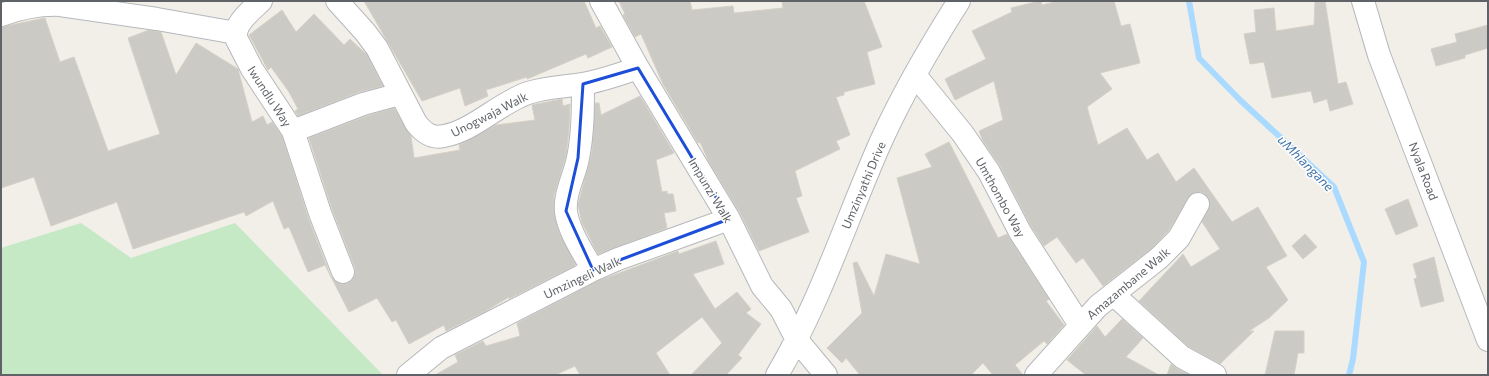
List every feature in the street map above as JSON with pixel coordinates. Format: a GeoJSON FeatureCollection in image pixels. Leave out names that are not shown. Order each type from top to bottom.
{"type":"FeatureCollection","features":[{"type":"Feature","properties":{"kind":"street"},"geometry":{"type":"LineString","coordinates":[[102,1],[238,27]]}},
{"type":"Feature","properties":{"kind":"street"},"geometry":{"type":"LineString","coordinates":[[238,27],[261,1]]}},
{"type":"Feature","properties":{"kind":"street","name":"Unogwaja Walk"},"geometry":{"type":"LineString","coordinates":[[337,1],[365,32],[377,48],[409,112],[421,130],[435,137],[455,133],[508,102],[527,94],[562,85],[583,84],[638,68]]}},
{"type":"Feature","properties":{"kind":"street","name":"Impunzi Walk"},"geometry":{"type":"LineString","coordinates":[[601,1],[638,68],[729,219],[762,286],[781,309],[797,340],[826,375]]}},
{"type":"Feature","properties":{"kind":"street","name":"Umzinyathi Drive"},"geometry":{"type":"LineString","coordinates":[[777,375],[797,340],[883,138],[915,75],[959,1]]}},
{"type":"Feature","properties":{"kind":"street","name":"Nyala Road"},"geometry":{"type":"LineString","coordinates":[[1363,1],[1379,55],[1488,340]]}},
{"type":"Feature","properties":{"kind":"street"},"geometry":{"type":"LineString","coordinates":[[1,15],[45,4],[158,19],[238,27]]}},
{"type":"Feature","properties":{"kind":"street","name":"Iwundlu Way"},"geometry":{"type":"LineString","coordinates":[[238,27],[238,43],[252,69],[293,131],[362,104],[400,94]]}},
{"type":"Feature","properties":{"kind":"street","name":"Umthombo Way"},"geometry":{"type":"LineString","coordinates":[[915,75],[963,134],[989,172],[1020,232],[1080,325]]}},
{"type":"Feature","properties":{"kind":"street"},"geometry":{"type":"LineString","coordinates":[[583,84],[582,133],[578,158],[567,200],[566,211],[574,235],[593,270]]}},
{"type":"Feature","properties":{"kind":"street"},"geometry":{"type":"LineString","coordinates":[[293,131],[320,213],[344,272]]}},
{"type":"Feature","properties":{"kind":"street","name":"Amazambane Walk"},"geometry":{"type":"LineString","coordinates":[[1036,375],[1098,306],[1159,258],[1179,238],[1198,204]]}},
{"type":"Feature","properties":{"kind":"street","name":"Umzingeli Walk"},"geometry":{"type":"LineString","coordinates":[[408,375],[441,348],[593,270],[618,259],[729,219]]}},
{"type":"Feature","properties":{"kind":"street"},"geometry":{"type":"LineString","coordinates":[[1112,294],[1182,357],[1215,375]]}},
{"type":"Feature","properties":{"kind":"highlighted area"},"geometry":{"type":"Polygon","coordinates":[[[638,68],[729,219],[593,270],[566,211],[578,158],[583,84],[638,68]]]}},
{"type":"Feature","properties":{"kind":"green space"},"geometry":{"type":"Polygon","coordinates":[[[81,223],[131,258],[235,223],[383,375],[1,375],[1,248],[81,223]]]}},
{"type":"Feature","properties":{"kind":"building"},"geometry":{"type":"Polygon","coordinates":[[[364,1],[584,1],[596,28],[600,26],[612,47],[588,58],[586,54],[527,79],[527,77],[486,90],[488,96],[465,106],[460,88],[422,101],[364,1]]]}},
{"type":"Feature","properties":{"kind":"building"},"geometry":{"type":"Polygon","coordinates":[[[619,1],[690,1],[692,10],[733,6],[734,13],[783,8],[782,2],[791,1],[864,1],[882,47],[867,52],[875,84],[844,92],[844,95],[836,97],[850,135],[836,141],[840,149],[795,171],[802,196],[796,198],[809,232],[759,251],[740,213],[709,162],[700,142],[698,143],[663,84],[641,34],[635,37],[623,15],[625,14],[619,1]]]}},
{"type":"Feature","properties":{"kind":"building"},"geometry":{"type":"Polygon","coordinates":[[[1041,1],[1042,5],[1058,1],[1114,1],[1121,26],[1130,24],[1140,63],[1100,73],[1112,89],[1087,107],[1098,145],[1127,128],[1147,160],[1158,153],[1176,182],[1194,168],[1232,222],[1258,207],[1287,256],[1266,267],[1288,300],[1269,318],[1249,331],[1254,331],[1220,364],[1189,347],[1139,301],[1183,254],[1191,267],[1220,249],[1202,222],[1210,204],[1208,197],[1204,193],[1198,192],[1191,194],[1169,230],[1151,249],[1103,286],[1083,258],[1076,263],[1057,237],[1044,246],[1031,226],[1000,166],[983,141],[979,131],[1003,120],[994,81],[955,100],[945,79],[986,59],[972,31],[1012,12],[1011,8],[1041,1]]]}},
{"type":"Feature","properties":{"kind":"building"},"geometry":{"type":"Polygon","coordinates":[[[1315,1],[1325,1],[1338,84],[1346,82],[1353,104],[1330,111],[1327,99],[1314,103],[1311,91],[1272,98],[1264,62],[1250,64],[1244,34],[1256,32],[1254,10],[1274,8],[1276,31],[1314,25],[1315,1]]]}},
{"type":"Feature","properties":{"kind":"building"},"geometry":{"type":"Polygon","coordinates":[[[282,10],[296,32],[314,14],[344,45],[350,39],[367,55],[383,86],[359,92],[298,116],[295,111],[298,109],[289,92],[271,67],[268,70],[249,35],[282,10]]]}},
{"type":"Feature","properties":{"kind":"building"},"geometry":{"type":"Polygon","coordinates":[[[45,18],[60,62],[74,57],[108,151],[160,134],[128,38],[149,30],[161,32],[176,75],[196,43],[238,69],[252,122],[263,116],[267,125],[272,122],[282,136],[308,217],[331,276],[325,265],[308,272],[289,227],[284,229],[273,201],[246,216],[244,212],[133,249],[117,202],[51,226],[34,177],[1,188],[1,27],[45,18]]]}},
{"type":"Feature","properties":{"kind":"building"},"geometry":{"type":"Polygon","coordinates":[[[1488,25],[1488,48],[1465,55],[1465,58],[1436,66],[1431,49],[1457,42],[1455,34],[1488,25]]]}},
{"type":"Feature","properties":{"kind":"building"},"geometry":{"type":"Polygon","coordinates":[[[640,96],[674,153],[656,160],[662,192],[667,191],[667,194],[673,194],[676,211],[664,213],[667,228],[598,254],[582,223],[578,205],[592,151],[595,103],[599,103],[601,115],[640,96]]]}},
{"type":"Feature","properties":{"kind":"building"},"geometry":{"type":"Polygon","coordinates":[[[562,99],[563,106],[570,104],[566,156],[554,195],[554,212],[559,232],[576,265],[509,299],[509,297],[484,312],[446,331],[444,325],[409,344],[396,320],[392,322],[377,298],[349,312],[331,277],[341,284],[347,284],[352,280],[355,274],[355,268],[332,209],[309,138],[367,116],[394,108],[411,136],[414,158],[460,150],[459,145],[496,125],[535,120],[532,105],[562,99]]]}},
{"type":"Feature","properties":{"kind":"building"},"geometry":{"type":"Polygon","coordinates":[[[949,142],[998,238],[1007,234],[1049,299],[1046,301],[1064,325],[1047,344],[1044,341],[1015,365],[1023,375],[993,375],[983,363],[971,375],[860,375],[846,358],[842,363],[827,348],[862,313],[853,263],[857,262],[874,296],[886,254],[920,264],[897,178],[932,167],[925,154],[949,142]]]}},
{"type":"Feature","properties":{"kind":"building"},"geometry":{"type":"Polygon","coordinates":[[[1408,199],[1418,226],[1396,235],[1385,209],[1408,199]]]}},
{"type":"Feature","properties":{"kind":"building"},"geometry":{"type":"Polygon","coordinates":[[[1305,234],[1317,247],[1303,259],[1292,246],[1305,234]]]}},
{"type":"Feature","properties":{"kind":"building"},"geometry":{"type":"Polygon","coordinates":[[[716,241],[724,264],[693,274],[715,309],[737,292],[751,309],[746,313],[761,324],[738,355],[742,358],[726,375],[691,375],[722,343],[702,317],[656,353],[670,375],[580,375],[575,366],[555,375],[435,375],[458,362],[455,355],[483,341],[486,346],[520,336],[517,323],[598,281],[678,251],[679,254],[716,241]]]}},
{"type":"Feature","properties":{"kind":"building"},"geometry":{"type":"Polygon","coordinates":[[[1434,257],[1444,301],[1421,307],[1414,279],[1417,278],[1413,264],[1434,257]]]}},
{"type":"Feature","properties":{"kind":"building"},"geometry":{"type":"Polygon","coordinates":[[[1122,319],[1143,338],[1126,357],[1159,375],[1086,375],[1067,360],[1097,326],[1105,337],[1122,319]]]}},
{"type":"Feature","properties":{"kind":"building"},"geometry":{"type":"Polygon","coordinates":[[[1275,331],[1304,331],[1304,353],[1298,353],[1294,375],[1265,375],[1275,331]]]}},
{"type":"Feature","properties":{"kind":"building"},"geometry":{"type":"Polygon","coordinates":[[[1171,364],[1176,368],[1189,375],[1167,375],[1171,364]]]}},
{"type":"Feature","properties":{"kind":"waterway","name":"uMhlangane"},"geometry":{"type":"LineString","coordinates":[[1189,1],[1199,58],[1240,100],[1334,187],[1364,262],[1353,359],[1349,375]]}}]}
